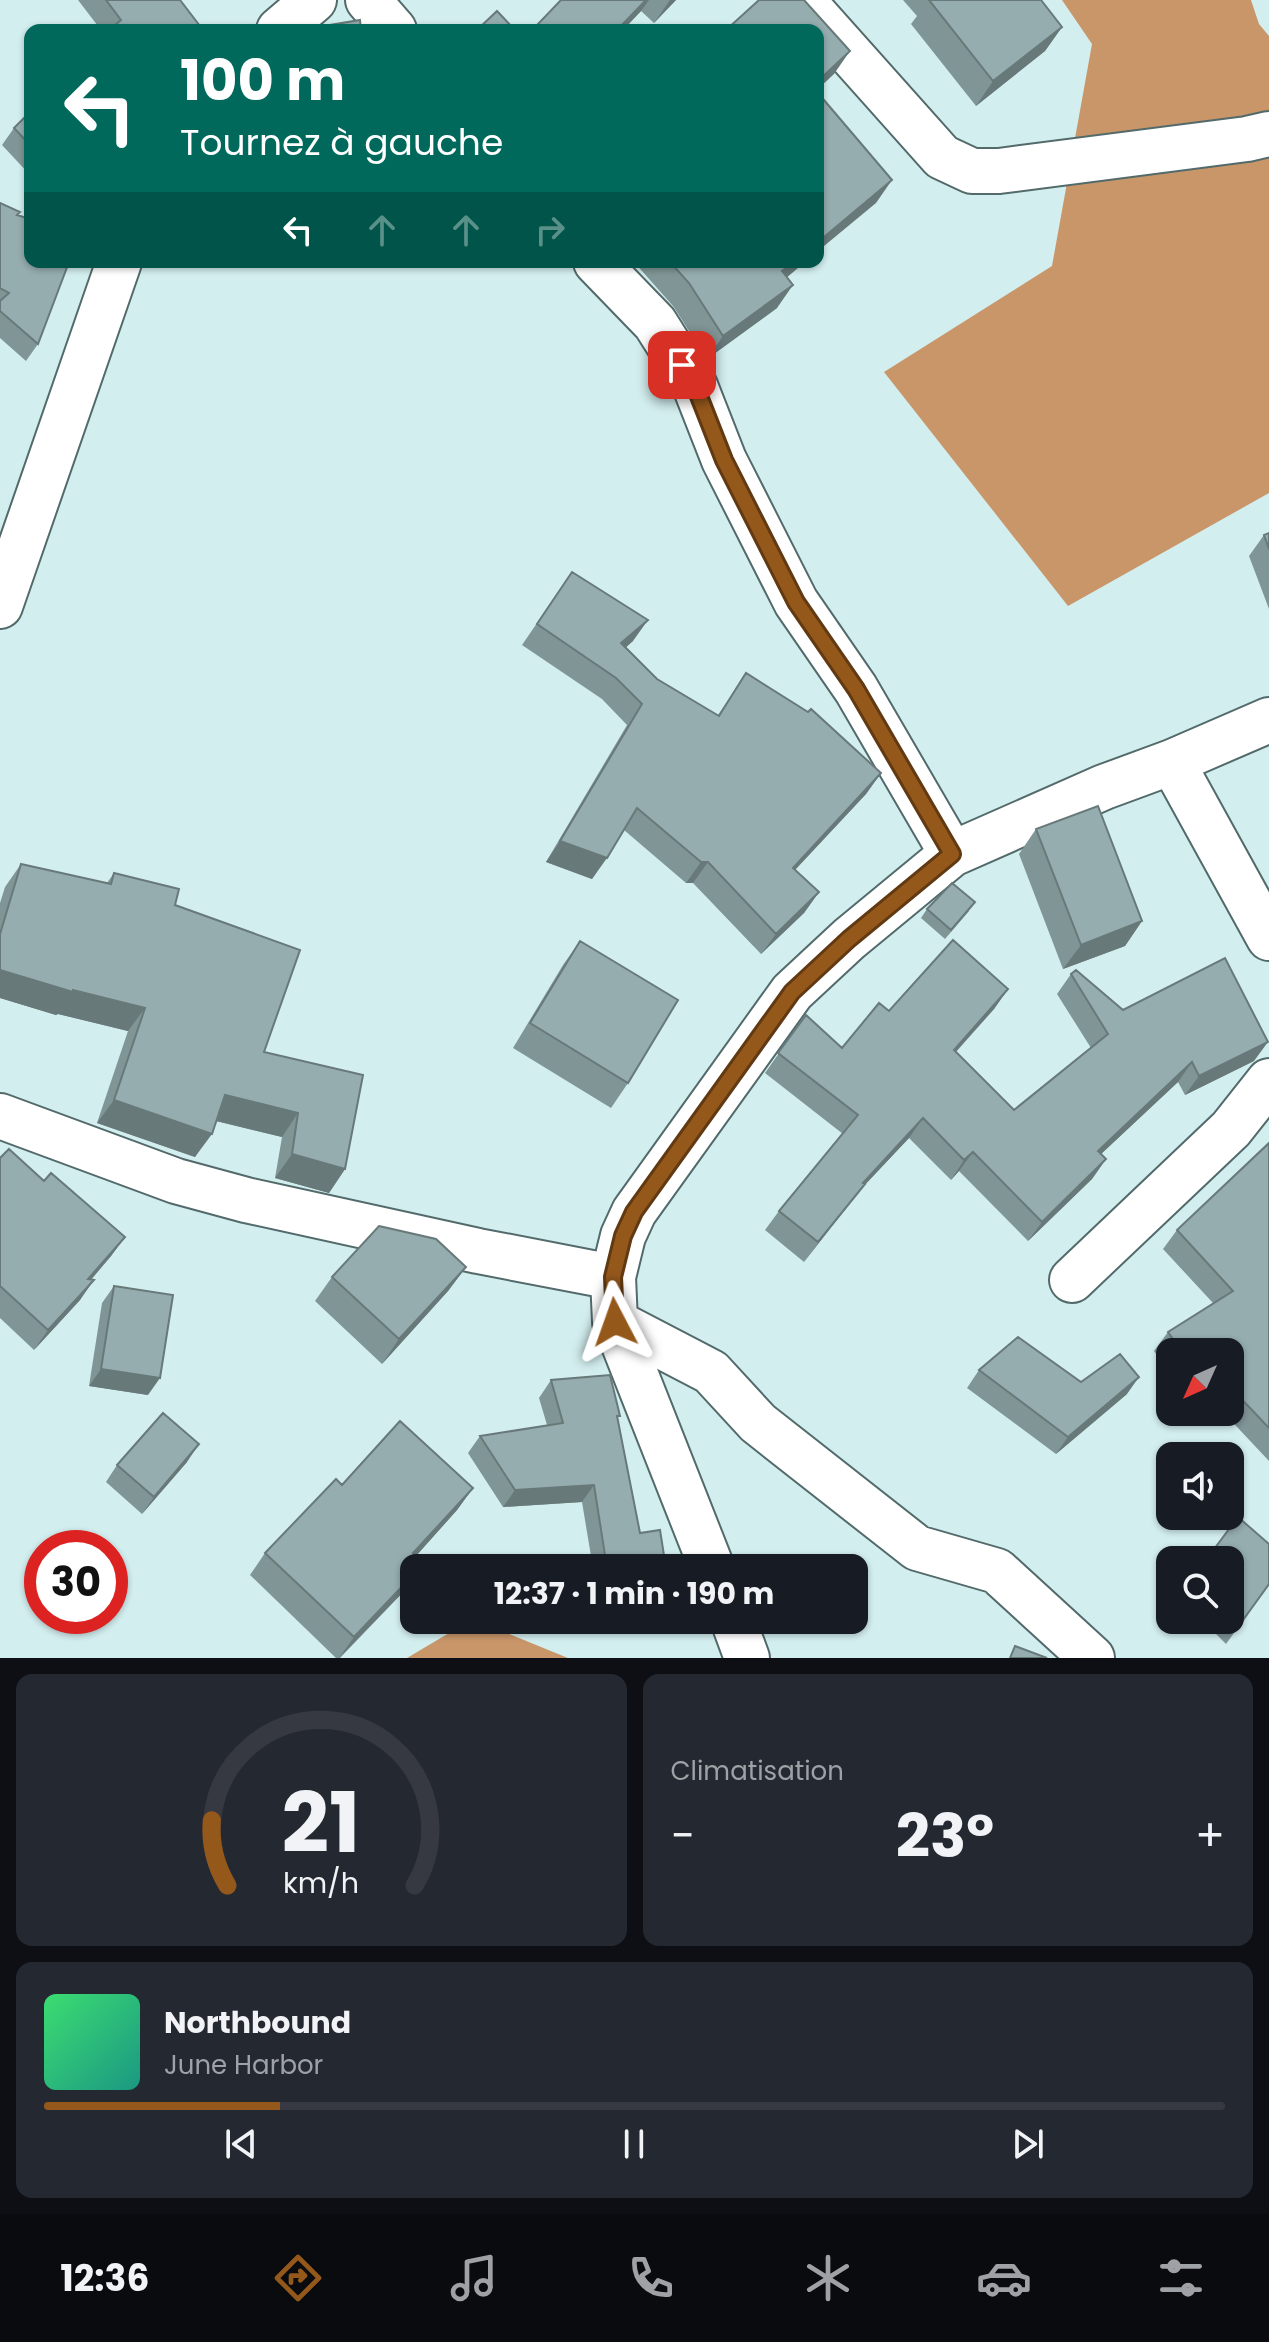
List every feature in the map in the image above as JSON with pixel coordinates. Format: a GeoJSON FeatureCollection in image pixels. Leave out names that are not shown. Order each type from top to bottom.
{"type":"FeatureCollection","features":[{"type":"Feature","properties":{"kind":"street"},"geometry":{"type":"LineString","coordinates":[[286,24],[314,0]]}},
{"type":"Feature","properties":{"kind":"street"},"geometry":{"type":"LineString","coordinates":[[368,0],[389,24]]}},
{"type":"Feature","properties":{"kind":"street"},"geometry":{"type":"LineString","coordinates":[[802,0],[823,24]]}},
{"type":"Feature","properties":{"kind":"street"},"geometry":{"type":"LineString","coordinates":[[824,25],[942,157],[972,171],[999,171],[1269,134]]}},
{"type":"Feature","properties":{"kind":"street"},"geometry":{"type":"LineString","coordinates":[[0,606],[117,268]]}},
{"type":"Feature","properties":{"kind":"street"},"geometry":{"type":"LineString","coordinates":[[602,268],[655,323],[695,386],[724,460],[796,602],[856,689],[952,854]]}},
{"type":"Feature","properties":{"kind":"street"},"geometry":{"type":"LineString","coordinates":[[706,1554],[615,1322],[613,1277],[623,1236],[634,1212],[792,992],[849,939],[952,854],[1104,787],[1172,762],[1269,720]]}},
{"type":"Feature","properties":{"kind":"street"},"geometry":{"type":"LineString","coordinates":[[1172,762],[1269,938]]}},
{"type":"Feature","properties":{"kind":"street"},"geometry":{"type":"LineString","coordinates":[[1072,1280],[1231,1129],[1269,1081]]}},
{"type":"Feature","properties":{"kind":"street"},"geometry":{"type":"LineString","coordinates":[[0,1116],[176,1181],[218,1193],[478,1251],[613,1277]]}},
{"type":"Feature","properties":{"kind":"street"},"geometry":{"type":"LineString","coordinates":[[615,1322],[711,1372],[758,1423],[917,1548],[997,1571],[1092,1658]]}},
{"type":"Feature","properties":{"kind":"street"},"geometry":{"type":"LineString","coordinates":[[738,1634],[747,1658]]}},
{"type":"Feature","properties":{"kind":"shaded area"},"geometry":{"type":"Polygon","coordinates":[[[1062,0],[1251,0],[1259,24],[1269,36],[1269,493],[1068,606],[884,372],[1052,266],[1092,44],[1062,0]]]}},
{"type":"Feature","properties":{"kind":"shaded area"},"geometry":{"type":"Polygon","coordinates":[[[447,1634],[509,1634],[568,1658],[407,1658],[447,1634]]]}},
{"type":"Feature","properties":{"kind":"building"},"geometry":{"type":"Polygon","coordinates":[[[106,0],[180,0],[198,24],[116,24],[121,20],[106,0]]]}},
{"type":"Feature","properties":{"kind":"building"},"geometry":{"type":"Polygon","coordinates":[[[561,0],[646,0],[623,24],[538,24],[561,0]]]}},
{"type":"Feature","properties":{"kind":"building"},"geometry":{"type":"Polygon","coordinates":[[[759,0],[804,0],[850,51],[824,75],[824,24],[733,24],[759,0]]]}},
{"type":"Feature","properties":{"kind":"building"},"geometry":{"type":"Polygon","coordinates":[[[929,0],[1041,0],[1062,27],[993,81],[929,0]]]}},
{"type":"Feature","properties":{"kind":"building"},"geometry":{"type":"Polygon","coordinates":[[[497,11],[509,24],[483,24],[497,11]]]}},
{"type":"Feature","properties":{"kind":"building"},"geometry":{"type":"Polygon","coordinates":[[[360,20],[360,24],[336,24],[360,20]]]}},
{"type":"Feature","properties":{"kind":"building"},"geometry":{"type":"Polygon","coordinates":[[[824,100],[892,180],[824,237],[824,100]]]}},
{"type":"Feature","properties":{"kind":"building"},"geometry":{"type":"Polygon","coordinates":[[[24,118],[24,139],[14,128],[24,118]]]}},
{"type":"Feature","properties":{"kind":"building"},"geometry":{"type":"Polygon","coordinates":[[[0,203],[20,212],[17,215],[24,217],[24,268],[67,268],[38,344],[0,311],[0,301],[9,293],[0,288],[0,203]]]}},
{"type":"Feature","properties":{"kind":"building"},"geometry":{"type":"Polygon","coordinates":[[[675,268],[786,268],[782,271],[793,285],[723,336],[689,283],[675,268]]]}},
{"type":"Feature","properties":{"kind":"building"},"geometry":{"type":"Polygon","coordinates":[[[572,572],[648,620],[621,643],[657,679],[719,716],[746,673],[808,712],[811,709],[881,773],[793,868],[819,892],[776,934],[708,862],[701,862],[637,808],[607,858],[560,841],[642,704],[616,678],[537,624],[572,572]]]}},
{"type":"Feature","properties":{"kind":"building"},"geometry":{"type":"Polygon","coordinates":[[[1098,806],[1142,921],[1081,945],[1036,829],[1098,806]]]}},
{"type":"Feature","properties":{"kind":"building"},"geometry":{"type":"Polygon","coordinates":[[[21,864],[111,884],[114,873],[179,889],[175,905],[300,950],[264,1052],[363,1075],[345,1169],[292,1154],[298,1113],[225,1095],[212,1134],[114,1100],[145,1008],[73,992],[0,970],[0,934],[21,864]]]}},
{"type":"Feature","properties":{"kind":"building"},"geometry":{"type":"Polygon","coordinates":[[[952,883],[975,902],[951,930],[927,909],[952,883]]]}},
{"type":"Feature","properties":{"kind":"building"},"geometry":{"type":"Polygon","coordinates":[[[953,940],[1008,989],[954,1050],[1014,1110],[1108,1034],[1071,974],[1076,970],[1123,1010],[1225,958],[1268,1042],[1199,1076],[1192,1062],[1098,1151],[1106,1159],[1042,1222],[973,1152],[964,1160],[923,1118],[863,1183],[818,1242],[779,1211],[858,1115],[778,1053],[806,1015],[842,1048],[879,1003],[889,1011],[953,940]]]}},
{"type":"Feature","properties":{"kind":"building"},"geometry":{"type":"Polygon","coordinates":[[[580,941],[678,1000],[628,1083],[530,1023],[580,941]]]}},
{"type":"Feature","properties":{"kind":"building"},"geometry":{"type":"Polygon","coordinates":[[[1269,1143],[1269,1428],[1244,1402],[1244,1338],[1172,1338],[1168,1332],[1233,1291],[1177,1230],[1269,1143]]]}},
{"type":"Feature","properties":{"kind":"building"},"geometry":{"type":"Polygon","coordinates":[[[9,1149],[44,1181],[51,1173],[125,1237],[88,1279],[94,1280],[48,1330],[0,1286],[0,1158],[9,1149]]]}},
{"type":"Feature","properties":{"kind":"building"},"geometry":{"type":"Polygon","coordinates":[[[379,1226],[436,1239],[466,1267],[399,1339],[332,1277],[379,1226]]]}},
{"type":"Feature","properties":{"kind":"building"},"geometry":{"type":"Polygon","coordinates":[[[114,1286],[173,1295],[160,1378],[101,1369],[114,1286]]]}},
{"type":"Feature","properties":{"kind":"building"},"geometry":{"type":"Polygon","coordinates":[[[1018,1337],[1081,1382],[1120,1354],[1139,1377],[1068,1437],[979,1370],[1018,1337]]]}},
{"type":"Feature","properties":{"kind":"building"},"geometry":{"type":"Polygon","coordinates":[[[610,1375],[640,1533],[660,1530],[664,1554],[605,1554],[594,1485],[515,1490],[480,1436],[563,1423],[551,1380],[610,1375]]]}},
{"type":"Feature","properties":{"kind":"building"},"geometry":{"type":"Polygon","coordinates":[[[163,1413],[199,1444],[154,1497],[117,1465],[163,1413]]]}},
{"type":"Feature","properties":{"kind":"building"},"geometry":{"type":"Polygon","coordinates":[[[400,1421],[473,1488],[414,1554],[400,1554],[400,1589],[354,1637],[265,1553],[336,1479],[342,1485],[400,1421]]]}},
{"type":"Feature","properties":{"kind":"building"},"geometry":{"type":"Polygon","coordinates":[[[1244,1522],[1269,1544],[1269,1584],[1244,1619],[1244,1546],[1216,1546],[1228,1530],[1244,1530],[1244,1522]]]}},
{"type":"Feature","properties":{"kind":"building"},"geometry":{"type":"Polygon","coordinates":[[[1015,1646],[1047,1658],[1010,1658],[1015,1646]]]}},
{"type":"Feature","properties":{"kind":"route"},"geometry":{"type":"LineString","coordinates":[[615,1322],[613,1277],[623,1236],[634,1212],[792,992],[849,939],[952,854],[856,689],[796,602],[724,460],[695,386],[682,365]]}}]}
